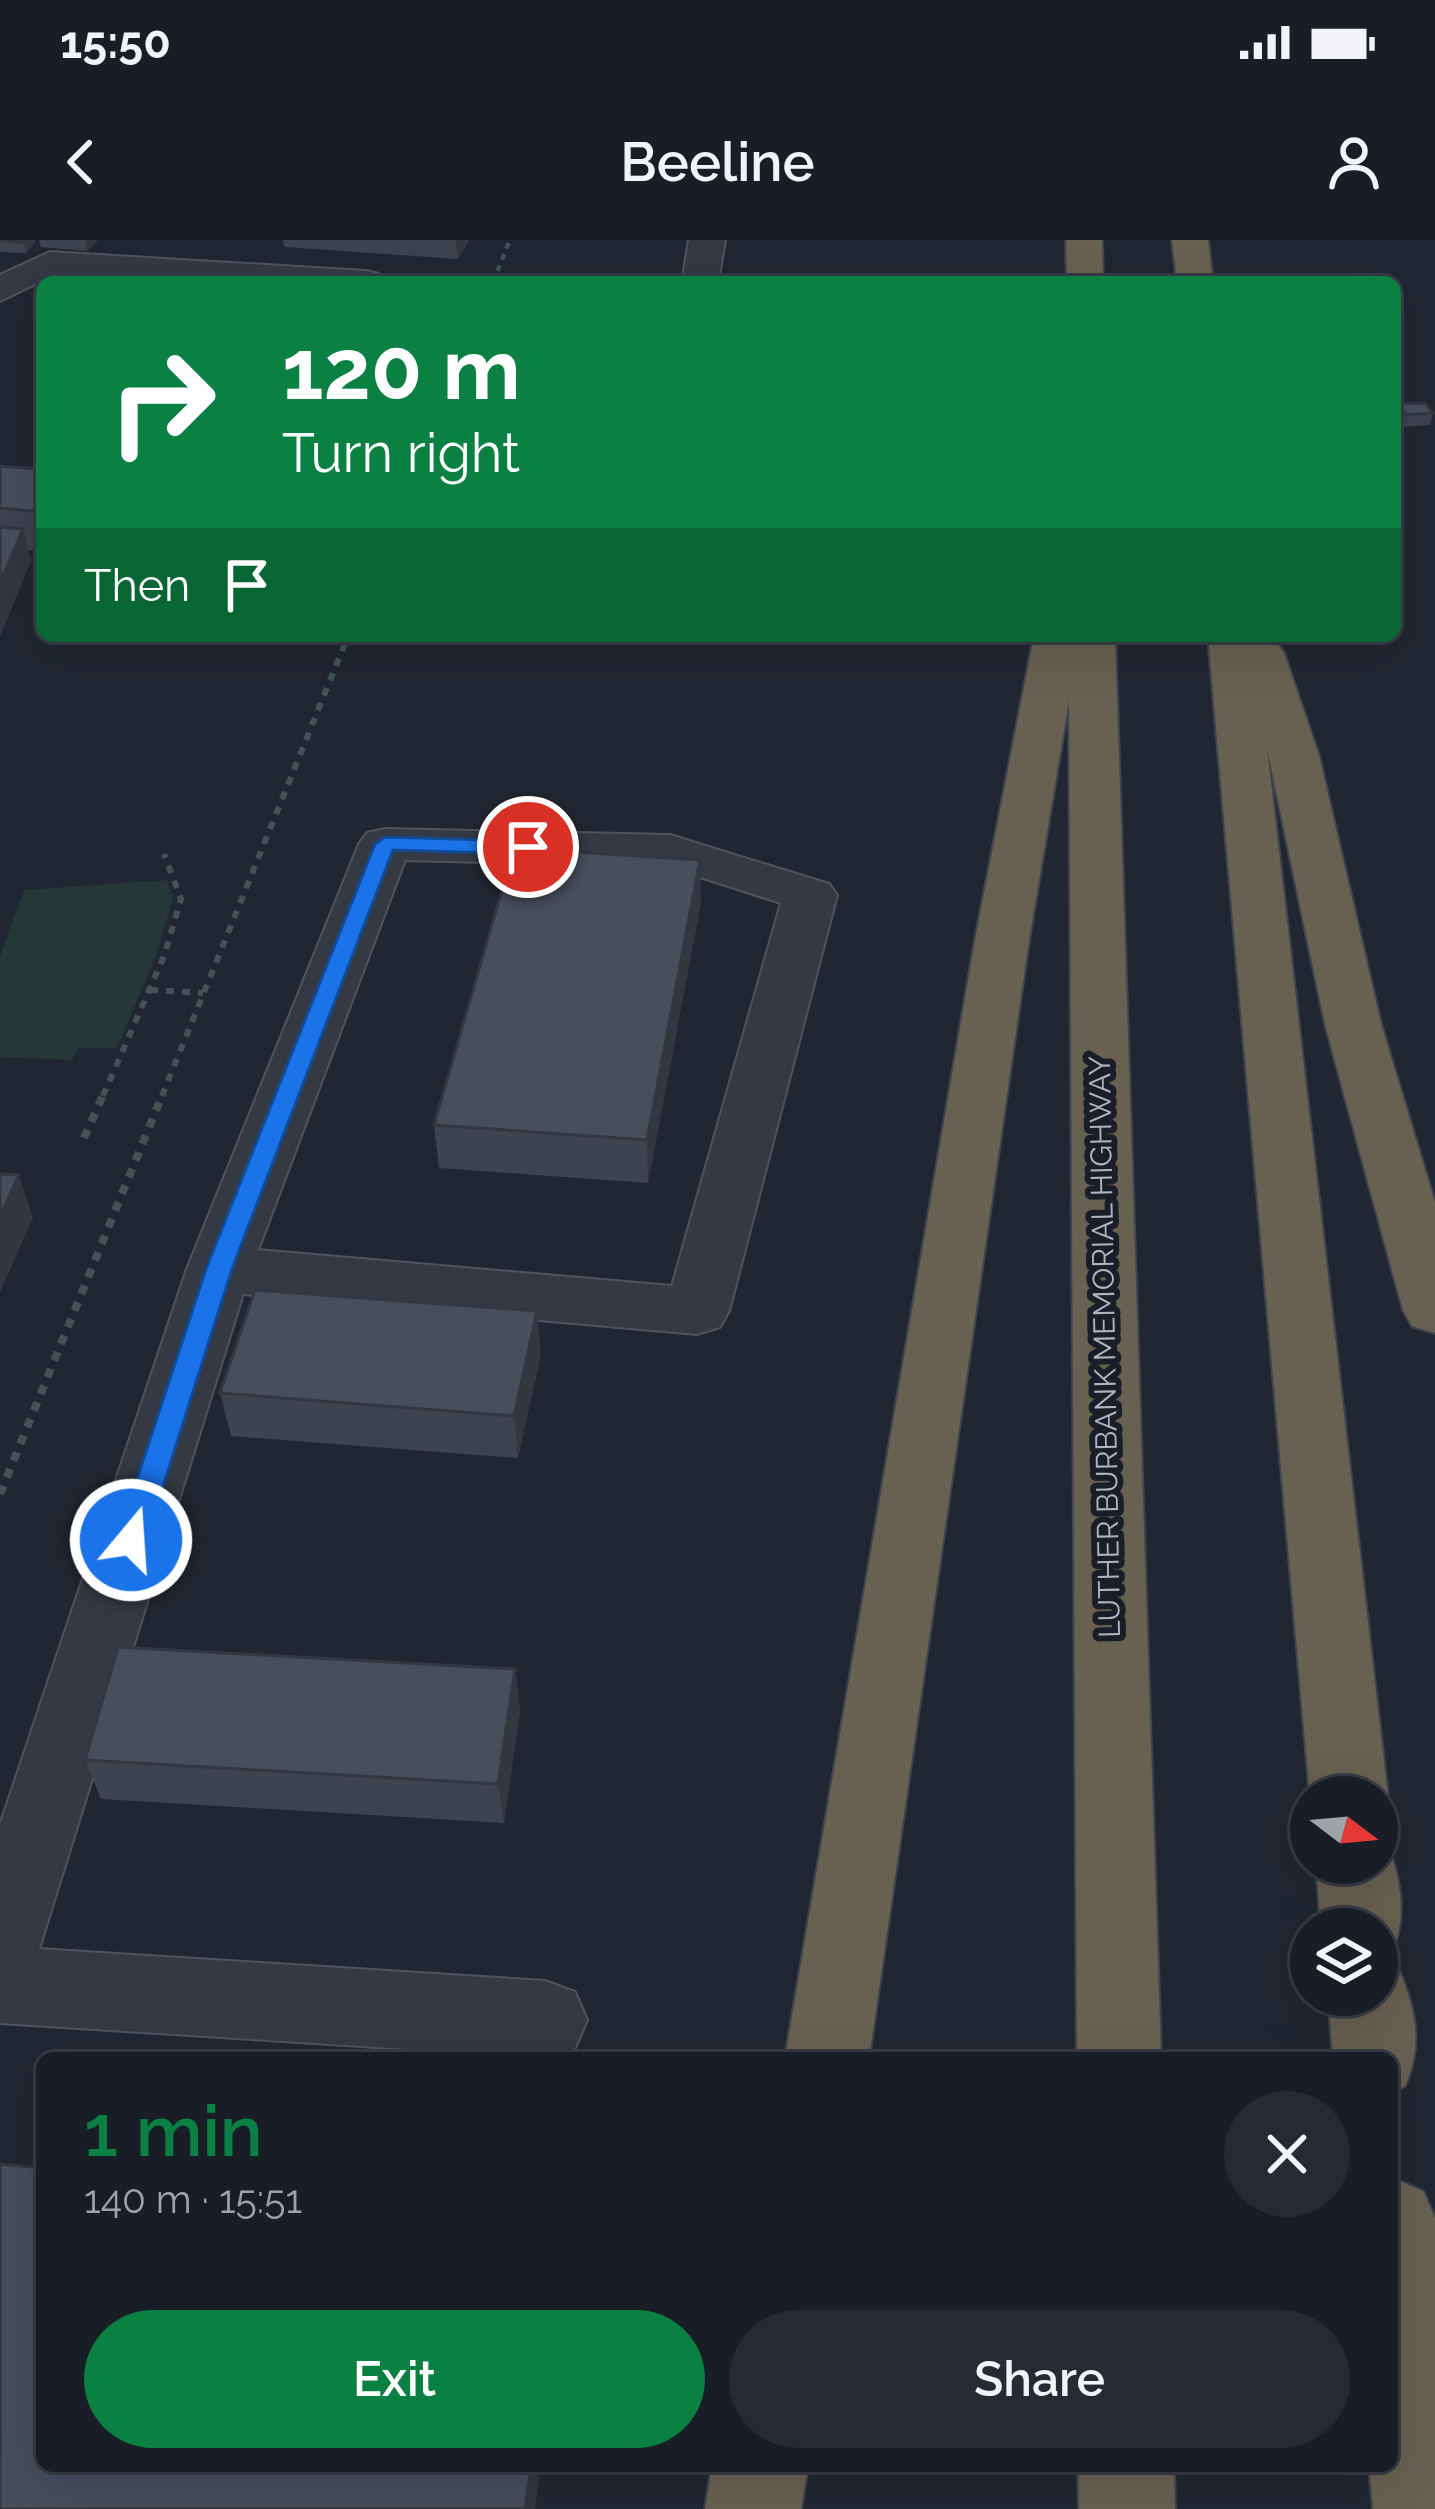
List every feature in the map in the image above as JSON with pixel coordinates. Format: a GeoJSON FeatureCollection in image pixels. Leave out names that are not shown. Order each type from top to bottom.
{"type":"FeatureCollection","features":[{"type":"Feature","properties":{"kind":"highway"},"geometry":{"type":"LineString","coordinates":[[1084,240],[1085,276]]}},
{"type":"Feature","properties":{"kind":"highway"},"geometry":{"type":"LineString","coordinates":[[1190,240],[1194,276]]}},
{"type":"Feature","properties":{"kind":"highway"},"geometry":{"type":"LineString","coordinates":[[827,2052],[1002,940],[1056,642]]}},
{"type":"Feature","properties":{"kind":"highway","name":"LUTHER BURBANK MEMORIAL HIGHWAY"},"geometry":{"type":"LineString","coordinates":[[1092,642],[1119,2052]]}},
{"type":"Feature","properties":{"kind":"highway"},"geometry":{"type":"LineString","coordinates":[[1232,642],[1347,1776]]}},
{"type":"Feature","properties":{"kind":"highway"},"geometry":{"type":"LineString","coordinates":[[1258,642],[1294,755],[1354,1024],[1435,1310]]}},
{"type":"Feature","properties":{"kind":"highway"},"geometry":{"type":"LineString","coordinates":[[1371,2016],[1375,2052]]}},
{"type":"Feature","properties":{"kind":"highway"},"geometry":{"type":"LineString","coordinates":[[1398,2281],[1421,2509]]}},
{"type":"Feature","properties":{"kind":"highway"},"geometry":{"type":"LineString","coordinates":[[753,2509],[759,2472]]}},
{"type":"Feature","properties":{"kind":"highway"},"geometry":{"type":"LineString","coordinates":[[1126,2472],[1127,2509]]}},
{"type":"Feature","properties":{"kind":"lane"},"geometry":{"type":"LineString","coordinates":[[701,276],[706,240]]}},
{"type":"Feature","properties":{"kind":"lane"},"geometry":{"type":"LineString","coordinates":[[0,290],[50,263],[266,276]]}},
{"type":"Feature","properties":{"kind":"lane"},"geometry":{"type":"LineString","coordinates":[[0,1946],[219,1269],[385,844],[670,851],[810,895],[697,1311],[219,1269]]}},
{"type":"Feature","properties":{"kind":"lane"},"geometry":{"type":"LineString","coordinates":[[0,1985],[545,2020]]}},
{"type":"Feature","properties":{"kind":"path"},"geometry":{"type":"LineString","coordinates":[[495,276],[510,240]]}},
{"type":"Feature","properties":{"kind":"path"},"geometry":{"type":"LineString","coordinates":[[0,1494],[346,642]]}},
{"type":"Feature","properties":{"kind":"path"},"geometry":{"type":"LineString","coordinates":[[84,1138],[150,990],[181,899],[164,854]]}},
{"type":"Feature","properties":{"kind":"path"},"geometry":{"type":"LineString","coordinates":[[150,990],[203,993]]}},
{"type":"Feature","properties":{"kind":"shaded area"},"geometry":{"type":"Polygon","coordinates":[[[167,880],[173,898],[157,954],[117,1048],[78,1048],[72,1060],[0,1057],[0,957],[24,890],[167,880]]]}},
{"type":"Feature","properties":{"kind":"building"},"geometry":{"type":"Polygon","coordinates":[[[1425,403],[1433,413],[1406,415],[1401,404],[1425,403]]]}},
{"type":"Feature","properties":{"kind":"building"},"geometry":{"type":"Polygon","coordinates":[[[0,466],[36,469],[36,511],[0,508],[0,466]]]}},
{"type":"Feature","properties":{"kind":"building"},"geometry":{"type":"Polygon","coordinates":[[[0,527],[23,529],[0,583],[0,527]]]}},
{"type":"Feature","properties":{"kind":"building"},"geometry":{"type":"Polygon","coordinates":[[[514,848],[700,860],[647,1140],[434,1125],[514,848]]]}},
{"type":"Feature","properties":{"kind":"building"},"geometry":{"type":"Polygon","coordinates":[[[0,1174],[19,1175],[0,1216],[0,1174]]]}},
{"type":"Feature","properties":{"kind":"building"},"geometry":{"type":"Polygon","coordinates":[[[255,1290],[537,1311],[514,1416],[220,1393],[255,1290]]]}},
{"type":"Feature","properties":{"kind":"building"},"geometry":{"type":"Polygon","coordinates":[[[118,1647],[515,1669],[498,1784],[85,1760],[118,1647]]]}},
{"type":"Feature","properties":{"kind":"building"},"geometry":{"type":"Polygon","coordinates":[[[0,2164],[36,2167],[36,2472],[530,2472],[525,2509],[0,2509],[0,2164]]]}},
{"type":"Feature","properties":{"kind":"route"},"geometry":{"type":"LineString","coordinates":[[131,1540],[219,1269],[385,844],[528,847]]}}]}
